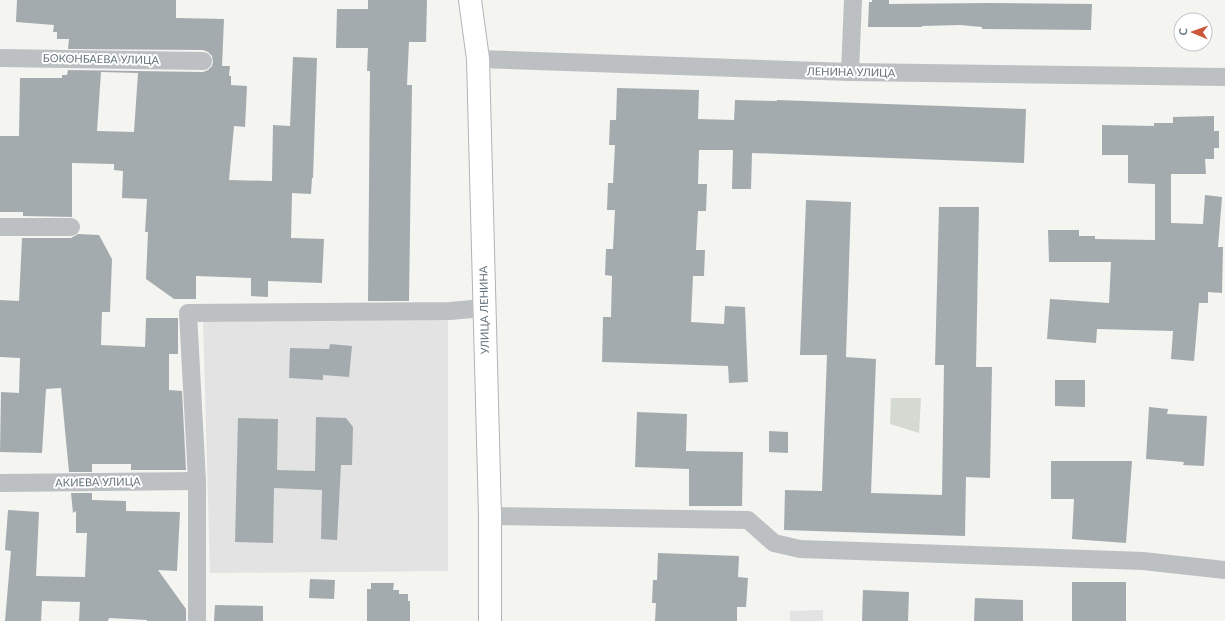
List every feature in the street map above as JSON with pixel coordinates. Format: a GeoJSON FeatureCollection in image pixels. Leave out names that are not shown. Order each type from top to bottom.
{"type":"FeatureCollection","features":[{"type":"Feature","properties":{"kind":"main road","name":"УЛИЦА ЛЕНИНА"},"geometry":{"type":"LineString","coordinates":[[470,0],[478,60],[490,516],[490,621]]}},
{"type":"Feature","properties":{"kind":"street"},"geometry":{"type":"LineString","coordinates":[[850,72],[853,0]]}},
{"type":"Feature","properties":{"kind":"street","name":"БОКОНБАЕВА УЛИЦА"},"geometry":{"type":"LineString","coordinates":[[0,58],[203,61]]}},
{"type":"Feature","properties":{"kind":"street","name":"ЛЕНИНА УЛИЦА"},"geometry":{"type":"LineString","coordinates":[[478,60],[850,72],[1225,77]]}},
{"type":"Feature","properties":{"kind":"street"},"geometry":{"type":"LineString","coordinates":[[0,227],[71,227]]}},
{"type":"Feature","properties":{"kind":"street"},"geometry":{"type":"LineString","coordinates":[[197,621],[196,481],[188,313],[450,310],[484,308]]}},
{"type":"Feature","properties":{"kind":"street","name":"АКИЕВА УЛИЦА"},"geometry":{"type":"LineString","coordinates":[[0,483],[196,481]]}},
{"type":"Feature","properties":{"kind":"street"},"geometry":{"type":"LineString","coordinates":[[490,516],[748,520],[774,543],[800,549],[1144,561],[1225,570]]}},
{"type":"Feature","properties":{"kind":"shaded area"},"geometry":{"type":"Polygon","coordinates":[[[448,317],[448,571],[210,573],[203,319],[448,317]]]}},
{"type":"Feature","properties":{"kind":"shaded area"},"geometry":{"type":"Polygon","coordinates":[[[891,398],[921,398],[919,433],[890,424],[891,398]]]}},
{"type":"Feature","properties":{"kind":"shaded area"},"geometry":{"type":"Polygon","coordinates":[[[823,610],[823,621],[790,621],[790,611],[823,610]]]}},
{"type":"Feature","properties":{"kind":"building"},"geometry":{"type":"Polygon","coordinates":[[[17,0],[176,0],[176,18],[224,19],[222,66],[230,66],[229,76],[231,76],[231,85],[247,86],[245,127],[234,126],[229,180],[272,181],[273,125],[290,126],[293,57],[317,58],[313,178],[311,194],[292,193],[291,238],[324,239],[322,283],[268,281],[268,297],[251,296],[251,278],[196,276],[196,299],[174,299],[146,279],[148,232],[145,232],[147,199],[122,198],[123,171],[114,170],[114,164],[72,163],[72,217],[23,216],[23,212],[0,212],[0,136],[19,136],[20,78],[62,78],[62,75],[67,75],[68,70],[203,72],[212,66],[213,62],[212,56],[203,50],[68,49],[69,39],[57,39],[57,32],[53,32],[54,25],[16,22],[17,0]],[[101,72],[97,131],[134,132],[138,73],[101,72]]]}},
{"type":"Feature","properties":{"kind":"building"},"geometry":{"type":"Polygon","coordinates":[[[368,0],[427,0],[426,42],[409,42],[407,85],[412,85],[409,301],[368,301],[370,71],[367,71],[368,48],[336,48],[337,9],[368,9],[368,0]]]}},
{"type":"Feature","properties":{"kind":"building"},"geometry":{"type":"Polygon","coordinates":[[[872,0],[889,0],[889,4],[1092,4],[1091,30],[982,29],[982,27],[960,25],[868,27],[869,2],[872,2],[872,0]]]}},
{"type":"Feature","properties":{"kind":"building"},"geometry":{"type":"Polygon","coordinates":[[[617,88],[699,90],[698,119],[734,120],[735,100],[777,100],[1026,109],[1024,163],[752,153],[751,189],[732,189],[733,150],[699,150],[698,184],[707,184],[706,211],[698,211],[696,250],[705,250],[704,276],[693,276],[691,322],[724,324],[725,306],[745,307],[748,382],[729,383],[728,366],[602,362],[603,317],[611,317],[612,276],[605,275],[606,249],[613,249],[615,210],[607,210],[608,183],[613,183],[615,145],[609,145],[610,120],[616,120],[617,88]]]}},
{"type":"Feature","properties":{"kind":"building"},"geometry":{"type":"Polygon","coordinates":[[[1214,116],[1214,131],[1219,131],[1219,148],[1214,148],[1214,159],[1205,159],[1206,174],[1171,174],[1171,223],[1203,224],[1205,195],[1222,197],[1218,247],[1223,247],[1222,293],[1208,292],[1208,303],[1199,303],[1194,361],[1171,359],[1173,331],[1097,329],[1096,343],[1047,339],[1050,299],[1109,303],[1111,262],[1049,262],[1048,230],[1079,230],[1079,236],[1095,236],[1095,239],[1155,240],[1155,184],[1128,183],[1128,155],[1102,155],[1102,125],[1154,126],[1154,123],[1173,123],[1173,117],[1214,116]]]}},
{"type":"Feature","properties":{"kind":"building"},"geometry":{"type":"Polygon","coordinates":[[[806,200],[851,202],[846,357],[876,359],[871,493],[942,495],[944,365],[935,365],[939,207],[979,207],[976,367],[992,367],[990,478],[966,477],[965,536],[784,530],[785,490],[822,491],[827,355],[800,355],[806,200]]]}},
{"type":"Feature","properties":{"kind":"building"},"geometry":{"type":"Polygon","coordinates":[[[78,234],[99,235],[112,259],[110,312],[102,312],[101,345],[145,347],[146,318],[178,318],[178,354],[169,354],[169,390],[182,391],[186,470],[131,470],[131,464],[92,464],[92,472],[69,472],[61,388],[46,389],[42,453],[0,452],[1,392],[19,393],[20,358],[0,357],[0,300],[19,301],[22,238],[71,238],[78,234]]]}},
{"type":"Feature","properties":{"kind":"building"},"geometry":{"type":"Polygon","coordinates":[[[330,344],[352,346],[349,377],[323,375],[323,380],[289,378],[290,348],[329,349],[330,344]]]}},
{"type":"Feature","properties":{"kind":"building"},"geometry":{"type":"Polygon","coordinates":[[[1055,380],[1085,380],[1085,407],[1055,406],[1055,380]]]}},
{"type":"Feature","properties":{"kind":"building"},"geometry":{"type":"Polygon","coordinates":[[[1149,407],[1168,409],[1167,414],[1207,416],[1204,466],[1183,465],[1184,462],[1146,459],[1149,407]]]}},
{"type":"Feature","properties":{"kind":"building"},"geometry":{"type":"Polygon","coordinates":[[[637,412],[687,414],[686,451],[743,452],[742,506],[689,506],[689,469],[635,467],[637,412]]]}},
{"type":"Feature","properties":{"kind":"building"},"geometry":{"type":"Polygon","coordinates":[[[316,417],[346,418],[353,427],[352,465],[341,465],[337,540],[321,539],[322,490],[274,488],[273,543],[235,542],[238,418],[278,419],[277,470],[315,471],[316,417]]]}},
{"type":"Feature","properties":{"kind":"building"},"geometry":{"type":"Polygon","coordinates":[[[769,431],[788,432],[788,453],[769,452],[769,431]]]}},
{"type":"Feature","properties":{"kind":"building"},"geometry":{"type":"Polygon","coordinates":[[[1051,461],[1132,461],[1126,543],[1072,539],[1074,499],[1051,499],[1051,461]]]}},
{"type":"Feature","properties":{"kind":"building"},"geometry":{"type":"Polygon","coordinates":[[[71,493],[92,493],[92,500],[126,501],[126,511],[180,512],[177,571],[158,570],[186,609],[186,621],[147,621],[109,618],[108,621],[79,621],[80,602],[42,601],[41,621],[5,621],[11,551],[5,550],[8,510],[39,512],[36,576],[85,577],[87,533],[76,533],[76,511],[73,513],[71,493]]]}},
{"type":"Feature","properties":{"kind":"building"},"geometry":{"type":"Polygon","coordinates":[[[658,553],[739,556],[738,577],[748,578],[746,607],[737,607],[737,621],[655,621],[656,603],[652,603],[653,580],[657,580],[658,553]]]}},
{"type":"Feature","properties":{"kind":"building"},"geometry":{"type":"Polygon","coordinates":[[[310,579],[335,580],[334,599],[309,598],[310,579]]]}},
{"type":"Feature","properties":{"kind":"building"},"geometry":{"type":"Polygon","coordinates":[[[1072,582],[1126,582],[1126,621],[1072,621],[1072,582]]]}},
{"type":"Feature","properties":{"kind":"building"},"geometry":{"type":"Polygon","coordinates":[[[371,583],[394,583],[393,590],[399,590],[399,594],[408,594],[408,601],[410,601],[410,621],[367,621],[367,589],[371,589],[371,583]]]}},
{"type":"Feature","properties":{"kind":"building"},"geometry":{"type":"Polygon","coordinates":[[[863,590],[909,592],[908,621],[862,621],[863,590]]]}},
{"type":"Feature","properties":{"kind":"building"},"geometry":{"type":"Polygon","coordinates":[[[975,598],[1023,600],[1023,621],[974,621],[975,598]]]}},
{"type":"Feature","properties":{"kind":"building"},"geometry":{"type":"Polygon","coordinates":[[[215,605],[263,606],[263,621],[214,621],[215,605]]]}}]}
